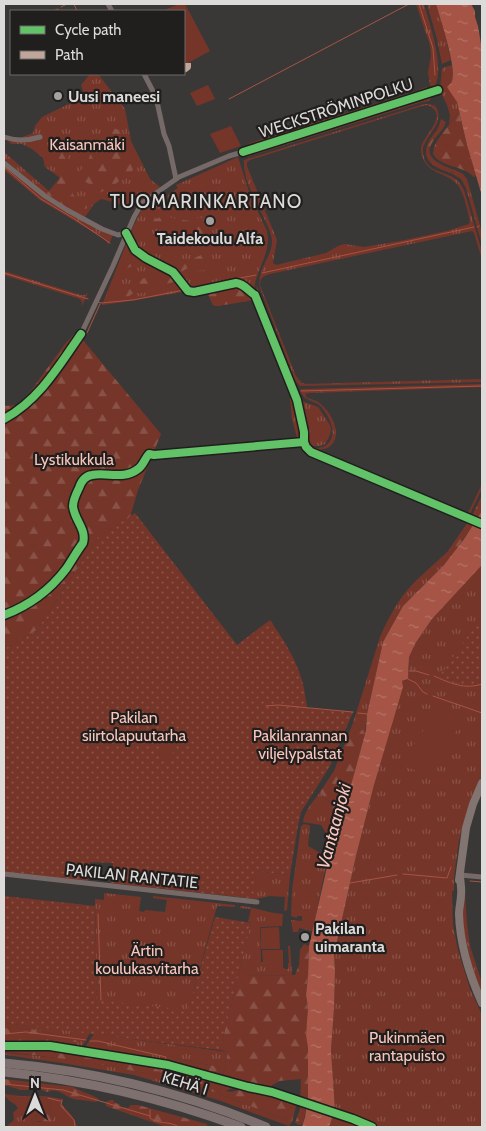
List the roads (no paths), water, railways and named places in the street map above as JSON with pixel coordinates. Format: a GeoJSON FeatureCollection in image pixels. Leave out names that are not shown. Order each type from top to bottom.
{"type":"FeatureCollection","features":[{"type":"Feature","properties":{"kind":"highway","name":"KEHÄ I"},"geometry":{"type":"LineString","coordinates":[[4,1063],[85,1074],[124,1082],[190,1100],[266,1127]]}},
{"type":"Feature","properties":{"kind":"highway","name":"KEHÄ I"},"geometry":{"type":"LineString","coordinates":[[4,1072],[122,1091],[187,1108],[242,1127]]}},
{"type":"Feature","properties":{"kind":"main road"},"geometry":{"type":"LineString","coordinates":[[482,783],[466,828],[460,875],[456,890],[459,904],[460,934],[464,952],[482,1003]]}},
{"type":"Feature","properties":{"kind":"street"},"geometry":{"type":"LineString","coordinates":[[145,75],[156,97],[176,179]]}},
{"type":"Feature","properties":{"kind":"street"},"geometry":{"type":"LineString","coordinates":[[4,137],[12,140],[30,140],[40,137]]}},
{"type":"Feature","properties":{"kind":"street","name":"WECKSTRÖMINPOLKU"},"geometry":{"type":"LineString","coordinates":[[81,334],[126,233],[142,203],[176,179],[229,156],[243,152]]}},
{"type":"Feature","properties":{"kind":"street"},"geometry":{"type":"LineString","coordinates":[[4,163],[38,192],[67,210],[102,229],[118,235],[126,233]]}},
{"type":"Feature","properties":{"kind":"street","name":"PAKILAN RANTATIE"},"geometry":{"type":"LineString","coordinates":[[4,874],[257,902]]}},
{"type":"Feature","properties":{"kind":"street"},"geometry":{"type":"LineString","coordinates":[[460,875],[482,877]]}},
{"type":"Feature","properties":{"kind":"water"},"geometry":{"type":"Polygon","coordinates":[[[436,4],[471,4],[475,11],[481,44],[482,64],[482,196],[457,102],[447,87],[452,81],[452,65],[436,4]]]}},
{"type":"Feature","properties":{"kind":"water"},"geometry":{"type":"Polygon","coordinates":[[[482,511],[482,565],[432,619],[415,644],[409,657],[408,679],[402,681],[403,687],[374,785],[334,955],[334,1009],[331,1050],[335,1110],[329,1127],[302,1127],[308,1097],[308,1048],[306,1035],[308,1007],[306,995],[309,946],[332,845],[366,730],[367,714],[383,642],[403,606],[444,565],[482,511]]]}},
{"type":"Feature","properties":{"kind":"waterway"},"geometry":{"type":"LineString","coordinates":[[61,7],[67,4]]}},
{"type":"Feature","properties":{"kind":"waterway"},"geometry":{"type":"LineString","coordinates":[[74,4],[77,10]]}},
{"type":"Feature","properties":{"kind":"waterway"},"geometry":{"type":"LineString","coordinates":[[229,99],[409,4]]}},
{"type":"Feature","properties":{"kind":"waterway"},"geometry":{"type":"LineString","coordinates":[[419,4],[433,48],[435,75]]}},
{"type":"Feature","properties":{"kind":"waterway"},"geometry":{"type":"LineString","coordinates":[[4,167],[41,199],[110,243]]}},
{"type":"Feature","properties":{"kind":"waterway"},"geometry":{"type":"LineString","coordinates":[[262,273],[474,227]]}},
{"type":"Feature","properties":{"kind":"waterway"},"geometry":{"type":"LineString","coordinates":[[4,273],[88,299]]}},
{"type":"Feature","properties":{"kind":"waterway"},"geometry":{"type":"LineString","coordinates":[[189,288],[256,275]]}},
{"type":"Feature","properties":{"kind":"waterway"},"geometry":{"type":"LineString","coordinates":[[98,302],[133,300],[184,290]]}},
{"type":"Feature","properties":{"kind":"waterway"},"geometry":{"type":"LineString","coordinates":[[87,333],[100,304]]}},
{"type":"Feature","properties":{"kind":"waterway"},"geometry":{"type":"LineString","coordinates":[[301,391],[482,386]]}},
{"type":"Feature","properties":{"kind":"waterway"},"geometry":{"type":"LineString","coordinates":[[409,671],[429,675]]}},
{"type":"Feature","properties":{"kind":"waterway"},"geometry":{"type":"LineString","coordinates":[[434,676],[464,686],[482,684]]}},
{"type":"Feature","properties":{"kind":"waterway"},"geometry":{"type":"LineString","coordinates":[[408,679],[416,683],[427,694]]}},
{"type":"Feature","properties":{"kind":"waterway"},"geometry":{"type":"LineString","coordinates":[[433,696],[482,713]]}},
{"type":"Feature","properties":{"kind":"waterway"},"geometry":{"type":"LineString","coordinates":[[266,706],[278,705],[353,712]]}},
{"type":"Feature","properties":{"kind":"waterway"},"geometry":{"type":"LineString","coordinates":[[358,713],[367,714]]}},
{"type":"Feature","properties":{"kind":"waterway"},"geometry":{"type":"LineString","coordinates":[[403,874],[447,878],[451,867]]}},
{"type":"Feature","properties":{"kind":"waterway"},"geometry":{"type":"LineString","coordinates":[[350,883],[397,875]]}},
{"type":"Feature","properties":{"kind":"waterway"},"geometry":{"type":"LineString","coordinates":[[470,881],[482,882]]}},
{"type":"Feature","properties":{"kind":"waterway"},"geometry":{"type":"LineString","coordinates":[[98,914],[101,1000]]}},
{"type":"Feature","properties":{"kind":"waterway"},"geometry":{"type":"LineString","coordinates":[[4,1034],[26,1032],[86,1040]]}},
{"type":"Feature","properties":{"kind":"waterway"},"geometry":{"type":"LineString","coordinates":[[90,1041],[98,1041],[166,1057],[165,1061]]}},
{"type":"Feature","properties":{"kind":"waterway"},"geometry":{"type":"LineString","coordinates":[[128,1061],[150,1065],[162,1070]]}},
{"type":"Feature","properties":{"kind":"waterway"},"geometry":{"type":"LineString","coordinates":[[161,1072],[163,1066]]}},
{"type":"Feature","properties":{"kind":"waterway"},"geometry":{"type":"LineString","coordinates":[[4,1084],[63,1090],[150,1116]]}},
{"type":"Feature","properties":{"kind":"waterway"},"geometry":{"type":"LineString","coordinates":[[48,1098],[60,1101]]}},
{"type":"Feature","properties":{"kind":"waterway"},"geometry":{"type":"LineString","coordinates":[[62,1100],[61,1106],[74,1120],[75,1127]]}},
{"type":"Feature","properties":{"kind":"waterway"},"geometry":{"type":"LineString","coordinates":[[150,1110],[150,1118],[153,1120],[179,1127]]}},
{"type":"Feature","properties":{"kind":"place","name":"Uusi maneesi"},"geometry":{"type":"Point","coordinates":[58,96]}},
{"type":"Feature","properties":{"kind":"place","name":"Taidekoulu Alfa"},"geometry":{"type":"Point","coordinates":[210,221]}},
{"type":"Feature","properties":{"kind":"place","name":"Pakilan uimaranta"},"geometry":{"type":"Point","coordinates":[305,937]}},
{"type":"Feature","properties":{"kind":"district","name":"TUOMARINKARTANO"},"geometry":{"type":"Point","coordinates":[206,201]}},
{"type":"Feature","properties":{"kind":"park label","name":"Kaisanmäki"},"geometry":{"type":"Point","coordinates":[87,144]}},
{"type":"Feature","properties":{"kind":"park label","name":"Lystikukkula"},"geometry":{"type":"Point","coordinates":[74,459]}},
{"type":"Feature","properties":{"kind":"park label","name":"Pakilan siirtolapuutarha"},"geometry":{"type":"Point","coordinates":[134,726]}},
{"type":"Feature","properties":{"kind":"park label","name":"Pakilanrannan viljelypalstat"},"geometry":{"type":"Point","coordinates":[300,744]}},
{"type":"Feature","properties":{"kind":"park label","name":"Ärtin koulukasvitarha"},"geometry":{"type":"Point","coordinates":[147,959]}},
{"type":"Feature","properties":{"kind":"park label","name":"Pukinmäen rantapuisto"},"geometry":{"type":"Point","coordinates":[407,1046]}},
{"type":"Feature","properties":{"kind":"water label","name":"Vantaanjoki"},"geometry":{"type":"Point","coordinates":[334,826]}}]}
